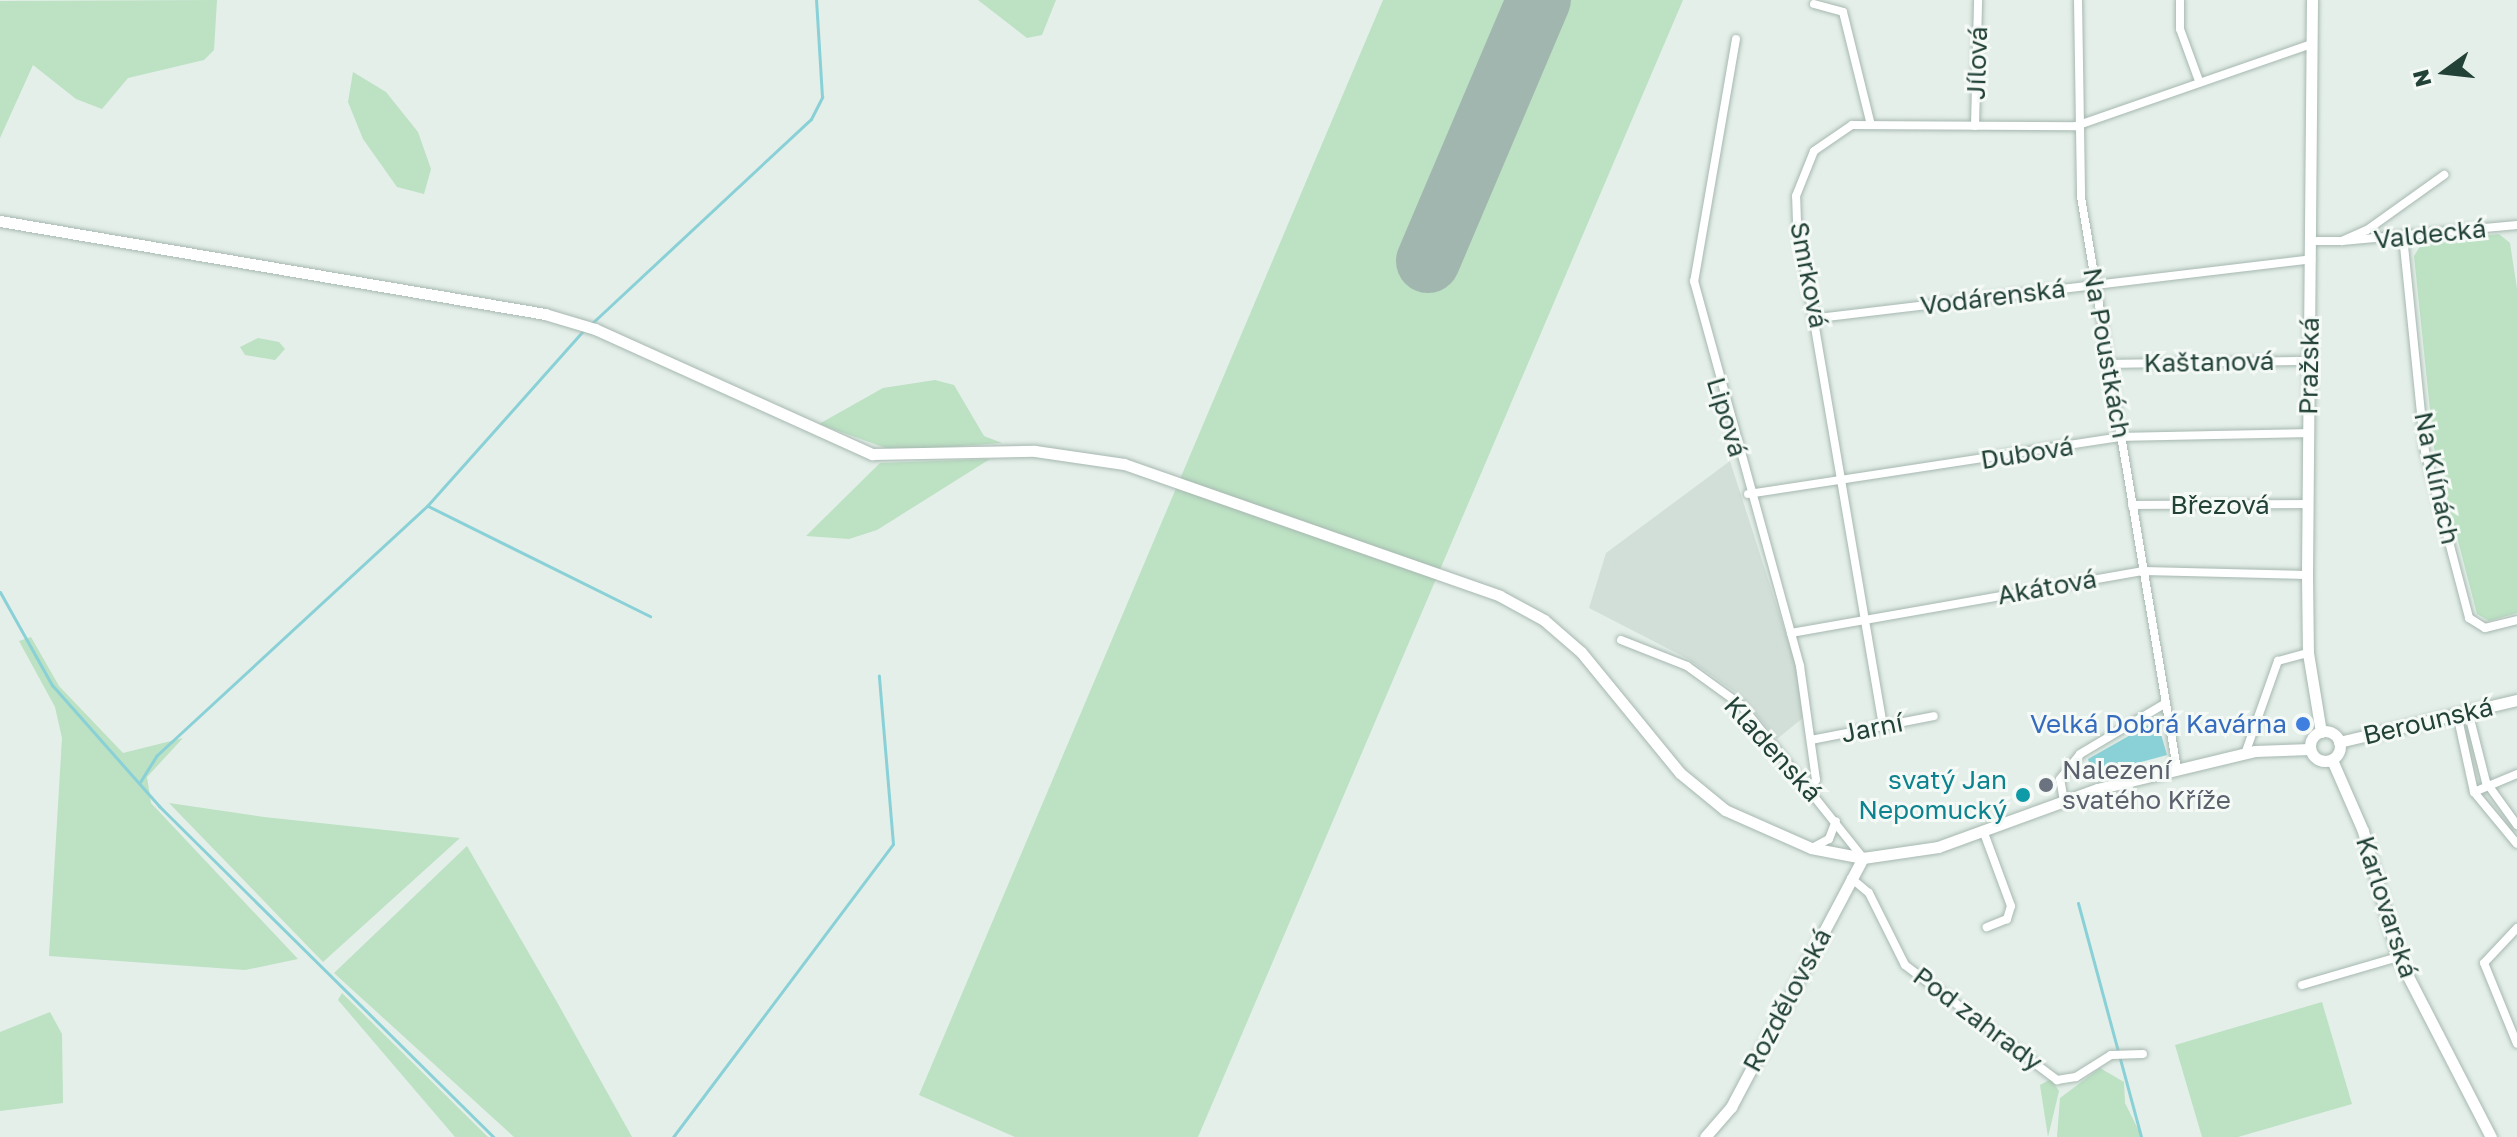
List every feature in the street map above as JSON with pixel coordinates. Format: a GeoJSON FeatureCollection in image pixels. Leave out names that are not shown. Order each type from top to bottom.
{"type":"FeatureCollection","features":[{"type":"Feature","properties":{"kind":"street","name":"Jílová"},"geometry":{"type":"LineString","coordinates":[[1975,126],[1978,0]]}},
{"type":"Feature","properties":{"kind":"street","name":"Na Poustkách"},"geometry":{"type":"LineString","coordinates":[[2078,0],[2076,126],[2096,284],[2177,769]]}},
{"type":"Feature","properties":{"kind":"street"},"geometry":{"type":"LineString","coordinates":[[2180,0],[2180,29],[2199,81]]}},
{"type":"Feature","properties":{"kind":"street","name":"Pražská"},"geometry":{"type":"LineString","coordinates":[[2312,0],[2307,575],[2308,653],[2321,732]]}},
{"type":"Feature","properties":{"kind":"street"},"geometry":{"type":"LineString","coordinates":[[1814,4],[1843,12],[1871,125]]}},
{"type":"Feature","properties":{"kind":"street","name":"Lipová"},"geometry":{"type":"LineString","coordinates":[[1736,39],[1694,281],[1748,494],[1791,633],[1816,780],[1809,789]]}},
{"type":"Feature","properties":{"kind":"street","name":"Smrková"},"geometry":{"type":"LineString","coordinates":[[1883,726],[1818,318],[1797,222],[1802,171],[1835,132],[1871,125],[2076,126],[2312,44]]}},
{"type":"Feature","properties":{"kind":"street"},"geometry":{"type":"LineString","coordinates":[[2342,241],[2444,175]]}},
{"type":"Feature","properties":{"kind":"street"},"geometry":{"type":"LineString","coordinates":[[0,221],[545,314],[595,329],[872,454],[1035,451],[1124,464],[1500,596],[1544,620],[1581,652],[1680,773],[1725,810],[1811,848],[1863,858],[1984,833],[2064,801],[2177,769],[2245,754],[2310,749]]}},
{"type":"Feature","properties":{"kind":"street"},"geometry":{"type":"LineString","coordinates":[[2516,226],[2517,236]]}},
{"type":"Feature","properties":{"kind":"street","name":"Valdecká"},"geometry":{"type":"LineString","coordinates":[[2311,241],[2516,226]]}},
{"type":"Feature","properties":{"kind":"street","name":"Na Klínách"},"geometry":{"type":"LineString","coordinates":[[2403,236],[2425,451],[2469,618],[2485,628],[2517,620]]}},
{"type":"Feature","properties":{"kind":"street","name":"Vodárenská"},"geometry":{"type":"LineString","coordinates":[[1818,318],[2311,259]]}},
{"type":"Feature","properties":{"kind":"street","name":"Kaštanová"},"geometry":{"type":"LineString","coordinates":[[2109,364],[2309,361]]}},
{"type":"Feature","properties":{"kind":"street","name":"Dubová"},"geometry":{"type":"LineString","coordinates":[[1748,494],[1844,482],[2121,437],[2308,433]]}},
{"type":"Feature","properties":{"kind":"street","name":"Březová"},"geometry":{"type":"LineString","coordinates":[[2132,505],[2307,504]]}},
{"type":"Feature","properties":{"kind":"street","name":"Akátová"},"geometry":{"type":"LineString","coordinates":[[1791,633],[2144,571],[2307,575]]}},
{"type":"Feature","properties":{"kind":"street","name":"Kladenská"},"geometry":{"type":"LineString","coordinates":[[1621,640],[1687,666],[1741,705],[1863,858]]}},
{"type":"Feature","properties":{"kind":"street"},"geometry":{"type":"LineString","coordinates":[[2245,754],[2278,661],[2308,653]]}},
{"type":"Feature","properties":{"kind":"street","name":"Berounská"},"geometry":{"type":"LineString","coordinates":[[2339,742],[2461,717],[2517,700]]}},
{"type":"Feature","properties":{"kind":"street"},"geometry":{"type":"LineString","coordinates":[[2064,801],[2060,779],[2080,754],[2166,703]]}},
{"type":"Feature","properties":{"kind":"street","name":"Jarní"},"geometry":{"type":"LineString","coordinates":[[1811,740],[1934,716]]}},
{"type":"Feature","properties":{"kind":"street"},"geometry":{"type":"LineString","coordinates":[[2461,717],[2486,782],[2517,825]]}},
{"type":"Feature","properties":{"kind":"street"},"geometry":{"type":"LineString","coordinates":[[2461,717],[2474,792],[2517,844]]}},
{"type":"Feature","properties":{"kind":"street"},"geometry":{"type":"LineString","coordinates":[[2321,732],[2339,742],[2332,760],[2318,760],[2310,749],[2321,732]]}},
{"type":"Feature","properties":{"kind":"street","name":"Karlovarská"},"geometry":{"type":"LineString","coordinates":[[2332,760],[2363,831],[2398,957],[2491,1137]]}},
{"type":"Feature","properties":{"kind":"street"},"geometry":{"type":"LineString","coordinates":[[2474,792],[2486,782],[2517,774]]}},
{"type":"Feature","properties":{"kind":"street","name":"Kladenská"},"geometry":{"type":"LineString","coordinates":[[1811,848],[1829,839],[1836,821]]}},
{"type":"Feature","properties":{"kind":"street"},"geometry":{"type":"LineString","coordinates":[[1984,833],[2011,906],[2007,919],[1987,927]]}},
{"type":"Feature","properties":{"kind":"street","name":"Rozdělovská"},"geometry":{"type":"LineString","coordinates":[[1705,1137],[1731,1107],[1863,858]]}},
{"type":"Feature","properties":{"kind":"street","name":"Pod zahrady"},"geometry":{"type":"LineString","coordinates":[[1851,878],[1869,893],[1905,965],[2057,1080],[2076,1077],[2111,1055],[2143,1054]]}},
{"type":"Feature","properties":{"kind":"street"},"geometry":{"type":"LineString","coordinates":[[2517,928],[2497,945],[2484,963],[2517,1044]]}},
{"type":"Feature","properties":{"kind":"street"},"geometry":{"type":"LineString","coordinates":[[2302,985],[2398,957]]}},
{"type":"Feature","properties":{"kind":"shaded area"},"geometry":{"type":"Polygon","coordinates":[[[1730,461],[1798,672],[1804,717],[1777,739],[1741,696],[1688,659],[1589,608],[1606,553],[1730,461]]]}},
{"type":"Feature","properties":{"kind":"green space"},"geometry":{"type":"Polygon","coordinates":[[[217,0],[214,50],[204,60],[128,78],[102,109],[76,99],[33,65],[0,138],[0,1],[217,0]]]}},
{"type":"Feature","properties":{"kind":"green space"},"geometry":{"type":"Polygon","coordinates":[[[978,0],[1056,0],[1042,35],[1027,38],[978,0]]]}},
{"type":"Feature","properties":{"kind":"green space"},"geometry":{"type":"Polygon","coordinates":[[[1383,0],[1683,0],[1198,1137],[1015,1137],[919,1095],[1383,0]]]}},
{"type":"Feature","properties":{"kind":"green space"},"geometry":{"type":"Polygon","coordinates":[[[353,72],[386,92],[418,132],[431,169],[424,194],[397,187],[363,139],[348,102],[353,72]]]}},
{"type":"Feature","properties":{"kind":"green space"},"geometry":{"type":"Polygon","coordinates":[[[2499,234],[2510,243],[2517,289],[2517,613],[2489,621],[2477,614],[2434,448],[2414,256],[2422,243],[2499,234]]]}},
{"type":"Feature","properties":{"kind":"green space"},"geometry":{"type":"Polygon","coordinates":[[[258,338],[279,342],[285,349],[275,360],[245,355],[240,347],[258,338]]]}},
{"type":"Feature","properties":{"kind":"green space"},"geometry":{"type":"Polygon","coordinates":[[[935,380],[954,385],[984,436],[1002,443],[894,451],[819,424],[883,388],[935,380]]]}},
{"type":"Feature","properties":{"kind":"green space"},"geometry":{"type":"Polygon","coordinates":[[[990,459],[877,530],[849,539],[806,536],[880,463],[990,459]]]}},
{"type":"Feature","properties":{"kind":"green space"},"geometry":{"type":"Polygon","coordinates":[[[31,637],[59,686],[123,753],[183,738],[147,777],[151,803],[298,959],[245,970],[49,956],[62,738],[55,707],[19,641],[31,637]]]}},
{"type":"Feature","properties":{"kind":"green space"},"geometry":{"type":"Polygon","coordinates":[[[169,803],[264,817],[460,838],[323,962],[169,803]]]}},
{"type":"Feature","properties":{"kind":"green space"},"geometry":{"type":"Polygon","coordinates":[[[467,846],[632,1137],[514,1137],[334,973],[467,846]]]}},
{"type":"Feature","properties":{"kind":"green space"},"geometry":{"type":"Polygon","coordinates":[[[342,993],[488,1137],[455,1137],[338,1000],[342,993]]]}},
{"type":"Feature","properties":{"kind":"green space"},"geometry":{"type":"Polygon","coordinates":[[[2322,1002],[2352,1104],[2238,1137],[2202,1137],[2175,1045],[2322,1002]]]}},
{"type":"Feature","properties":{"kind":"green space"},"geometry":{"type":"Polygon","coordinates":[[[50,1012],[62,1034],[63,1103],[0,1111],[0,1032],[50,1012]]]}},
{"type":"Feature","properties":{"kind":"green space"},"geometry":{"type":"Polygon","coordinates":[[[2100,1068],[2124,1082],[2125,1103],[2142,1137],[2057,1137],[2060,1098],[2100,1068]]]}},
{"type":"Feature","properties":{"kind":"green space"},"geometry":{"type":"Polygon","coordinates":[[[2051,1079],[2059,1091],[2048,1137],[2040,1085],[2051,1079]]]}},
{"type":"Feature","properties":{"kind":"water"},"geometry":{"type":"Polygon","coordinates":[[[2157,720],[2167,755],[2093,775],[2088,759],[2157,720]]]}},
{"type":"Feature","properties":{"kind":"waterway"},"geometry":{"type":"LineString","coordinates":[[590,325],[811,119],[822,97],[816,0]]}},
{"type":"Feature","properties":{"kind":"waterway"},"geometry":{"type":"LineString","coordinates":[[140,782],[156,756],[427,506],[584,330]]}},
{"type":"Feature","properties":{"kind":"waterway"},"geometry":{"type":"LineString","coordinates":[[428,506],[650,616]]}},
{"type":"Feature","properties":{"kind":"waterway"},"geometry":{"type":"LineString","coordinates":[[0,592],[52,685],[159,806],[494,1137]]}},
{"type":"Feature","properties":{"kind":"waterway"},"geometry":{"type":"LineString","coordinates":[[673,1137],[893,844],[879,676]]}},
{"type":"Feature","properties":{"kind":"waterway"},"geometry":{"type":"LineString","coordinates":[[2078,903],[2141,1137]]}},
{"type":"Feature","properties":{"kind":"runway"},"geometry":{"type":"LineString","coordinates":[[1428,261],[1539,0]]}},
{"type":"Feature","properties":{"kind":"place","name":"Velká Dobrá Kavárna"},"geometry":{"type":"Point","coordinates":[2303,724]}},
{"type":"Feature","properties":{"kind":"place","name":"Nalezení svatého Kříže"},"geometry":{"type":"Point","coordinates":[2046,785]}},
{"type":"Feature","properties":{"kind":"place","name":"svatý Jan Nepomucký"},"geometry":{"type":"Point","coordinates":[2023,795]}}]}
